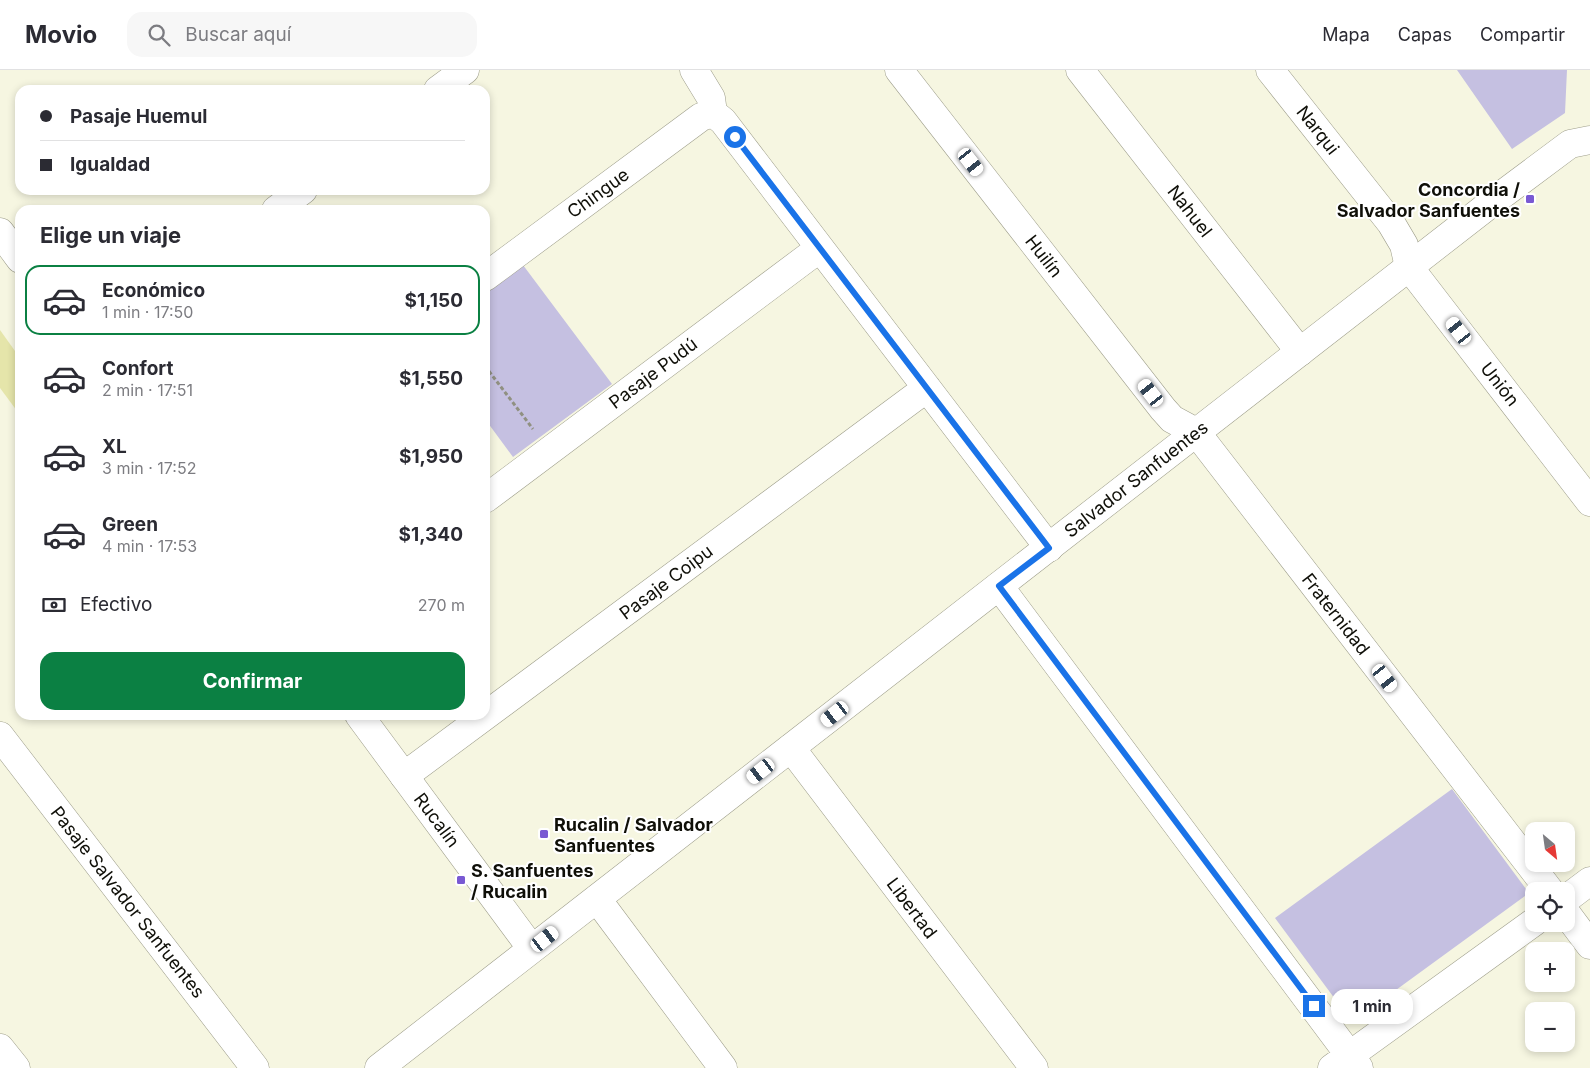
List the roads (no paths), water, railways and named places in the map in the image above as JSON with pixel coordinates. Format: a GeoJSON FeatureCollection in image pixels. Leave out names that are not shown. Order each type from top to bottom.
{"type":"FeatureCollection","features":[{"type":"Feature","properties":{"kind":"street"},"geometry":{"type":"LineString","coordinates":[[445,85],[465,70]]}},
{"type":"Feature","properties":{"kind":"street"},"geometry":{"type":"LineString","coordinates":[[694,70],[711,98],[713,113],[723,121],[1049,548]]}},
{"type":"Feature","properties":{"kind":"street","name":"Huilín"},"geometry":{"type":"LineString","coordinates":[[899,70],[1172,419],[1196,432]]}},
{"type":"Feature","properties":{"kind":"street","name":"Nahuel"},"geometry":{"type":"LineString","coordinates":[[1080,70],[1300,352]]}},
{"type":"Feature","properties":{"kind":"street","name":"Narqui"},"geometry":{"type":"LineString","coordinates":[[1270,70],[1398,233],[1408,254],[1409,267]]}},
{"type":"Feature","properties":{"kind":"street","name":"Chingue"},"geometry":{"type":"LineString","coordinates":[[490,273],[701,117],[713,113]]}},
{"type":"Feature","properties":{"kind":"street","name":"Salvador Sanfuentes"},"geometry":{"type":"LineString","coordinates":[[379,1068],[1559,151],[1570,144],[1590,140]]}},
{"type":"Feature","properties":{"kind":"street"},"geometry":{"type":"LineString","coordinates":[[283,205],[296,195]]}},
{"type":"Feature","properties":{"kind":"street"},"geometry":{"type":"LineString","coordinates":[[0,232],[15,252]]}},
{"type":"Feature","properties":{"kind":"street","name":"Pasaje Pudú"},"geometry":{"type":"LineString","coordinates":[[490,495],[820,248]]}},
{"type":"Feature","properties":{"kind":"street","name":"Unión"},"geometry":{"type":"LineString","coordinates":[[1409,267],[1590,502]]}},
{"type":"Feature","properties":{"kind":"street","name":"Pasaje Coipu"},"geometry":{"type":"LineString","coordinates":[[490,712],[927,388]]}},
{"type":"Feature","properties":{"kind":"street","name":"Fraternidad"},"geometry":{"type":"LineString","coordinates":[[1196,432],[1543,882]]}},
{"type":"Feature","properties":{"kind":"street"},"geometry":{"type":"LineString","coordinates":[[999,586],[1347,1064],[1525,929]]}},
{"type":"Feature","properties":{"kind":"street","name":"Rucalín"},"geometry":{"type":"LineString","coordinates":[[363,720],[532,949]]}},
{"type":"Feature","properties":{"kind":"street","name":"Pasaje Coipu"},"geometry":{"type":"LineString","coordinates":[[404,776],[479,720]]}},
{"type":"Feature","properties":{"kind":"street","name":"Pasaje Salvador Sanfuentes"},"geometry":{"type":"LineString","coordinates":[[0,736],[255,1068]]}},
{"type":"Feature","properties":{"kind":"street","name":"Libertad"},"geometry":{"type":"LineString","coordinates":[[791,748],[1034,1068]]}},
{"type":"Feature","properties":{"kind":"street"},"geometry":{"type":"LineString","coordinates":[[1575,892],[1590,881]]}},
{"type":"Feature","properties":{"kind":"street"},"geometry":{"type":"LineString","coordinates":[[597,899],[723,1068]]}},
{"type":"Feature","properties":{"kind":"street"},"geometry":{"type":"LineString","coordinates":[[1575,925],[1590,945]]}},
{"type":"Feature","properties":{"kind":"street"},"geometry":{"type":"LineString","coordinates":[[0,1048],[16,1068]]}},
{"type":"Feature","properties":{"kind":"place","name":"Concordia / Salvador Sanfuentes"},"geometry":{"type":"Point","coordinates":[1530,199]}},
{"type":"Feature","properties":{"kind":"place","name":"Rucalin / Salvador Sanfuentes"},"geometry":{"type":"Point","coordinates":[544,834]}},
{"type":"Feature","properties":{"kind":"place","name":"S. Sanfuentes / Rucalin"},"geometry":{"type":"Point","coordinates":[461,880]}}]}
